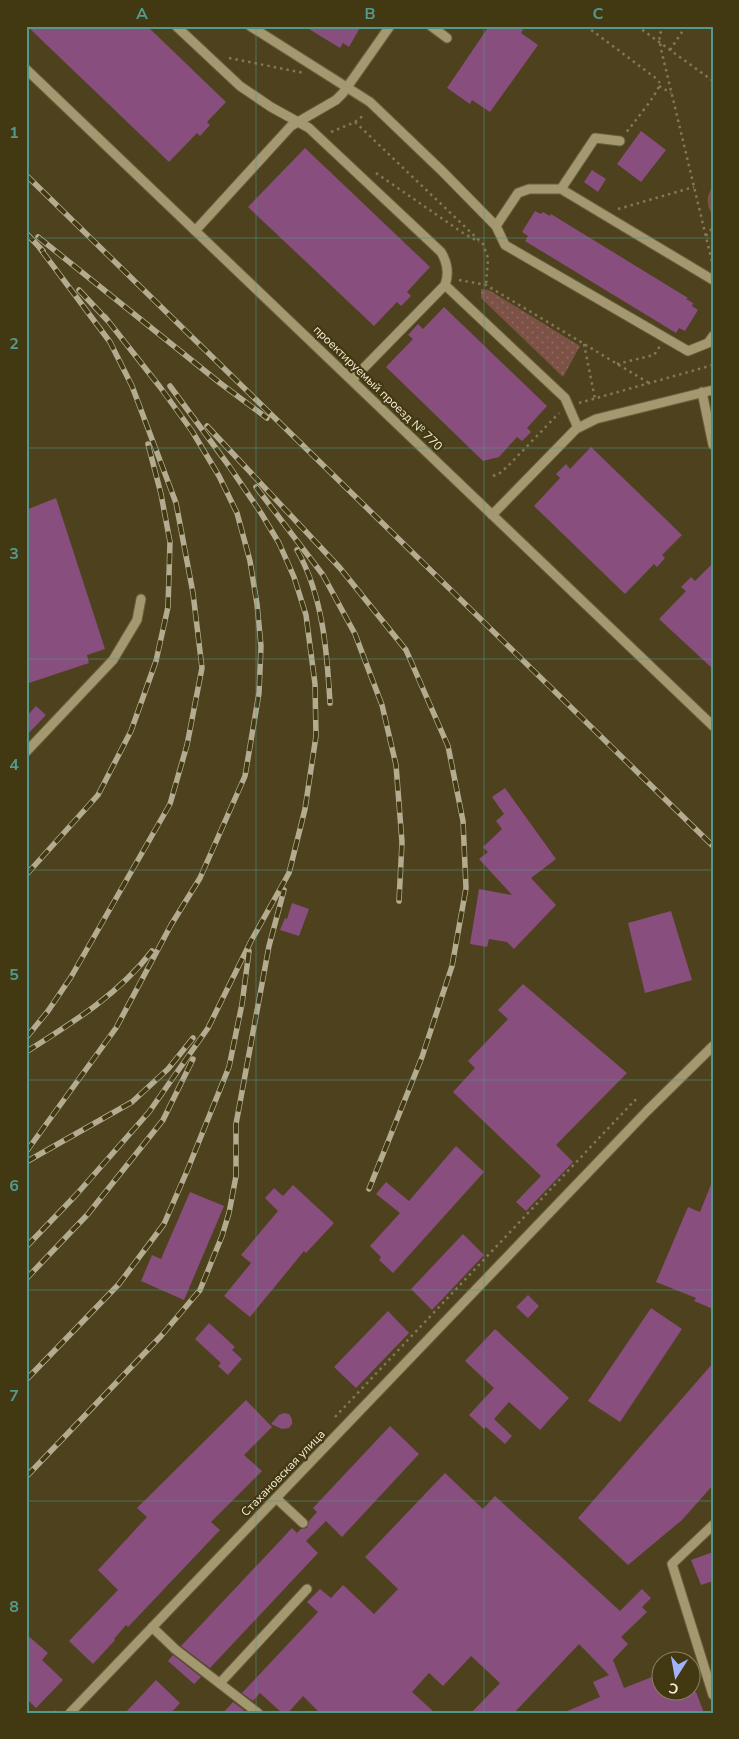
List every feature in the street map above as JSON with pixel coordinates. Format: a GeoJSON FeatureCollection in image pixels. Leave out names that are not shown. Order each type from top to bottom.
{"type":"FeatureCollection","features":[{"type":"Feature","properties":{"kind":"street"},"geometry":{"type":"LineString","coordinates":[[176,26],[240,86],[271,107],[309,128],[441,252],[446,264],[446,282],[352,380]]}},
{"type":"Feature","properties":{"kind":"street"},"geometry":{"type":"LineString","coordinates":[[250,26],[374,107],[442,171],[496,226],[505,245],[688,351],[708,343],[713,336]]}},
{"type":"Feature","properties":{"kind":"street"},"geometry":{"type":"LineString","coordinates":[[195,231],[291,126],[336,100],[347,88],[390,26]]}},
{"type":"Feature","properties":{"kind":"street"},"geometry":{"type":"LineString","coordinates":[[431,26],[447,38]]}},
{"type":"Feature","properties":{"kind":"street","name":"проектируемый проезд № 770"},"geometry":{"type":"LineString","coordinates":[[26,69],[713,726]]}},
{"type":"Feature","properties":{"kind":"street"},"geometry":{"type":"LineString","coordinates":[[562,189],[595,138],[620,141]]}},
{"type":"Feature","properties":{"kind":"street"},"geometry":{"type":"LineString","coordinates":[[496,226],[518,193],[529,189],[562,189],[713,280]]}},
{"type":"Feature","properties":{"kind":"street"},"geometry":{"type":"LineString","coordinates":[[446,282],[565,398],[578,428]]}},
{"type":"Feature","properties":{"kind":"street"},"geometry":{"type":"LineString","coordinates":[[492,515],[566,438],[578,428],[596,419],[713,390]]}},
{"type":"Feature","properties":{"kind":"street"},"geometry":{"type":"LineString","coordinates":[[702,392],[713,445]]}},
{"type":"Feature","properties":{"kind":"street"},"geometry":{"type":"LineString","coordinates":[[26,752],[113,660],[137,620],[141,599]]}},
{"type":"Feature","properties":{"kind":"street","name":"Стахановская улица"},"geometry":{"type":"LineString","coordinates":[[70,1713],[647,1111],[713,1046]]}},
{"type":"Feature","properties":{"kind":"street"},"geometry":{"type":"LineString","coordinates":[[276,1498],[303,1523]]}},
{"type":"Feature","properties":{"kind":"street"},"geometry":{"type":"LineString","coordinates":[[713,1526],[672,1564],[713,1695]]}},
{"type":"Feature","properties":{"kind":"street"},"geometry":{"type":"LineString","coordinates":[[220,1682],[307,1589]]}},
{"type":"Feature","properties":{"kind":"street"},"geometry":{"type":"LineString","coordinates":[[152,1627],[175,1649],[258,1713]]}},
{"type":"Feature","properties":{"kind":"path"},"geometry":{"type":"LineString","coordinates":[[586,26],[659,82],[659,86],[620,141]]}},
{"type":"Feature","properties":{"kind":"path"},"geometry":{"type":"LineString","coordinates":[[637,26],[713,81]]}},
{"type":"Feature","properties":{"kind":"path"},"geometry":{"type":"LineString","coordinates":[[665,26],[659,35],[660,43],[713,266]]}},
{"type":"Feature","properties":{"kind":"path"},"geometry":{"type":"LineString","coordinates":[[670,50],[686,26]]}},
{"type":"Feature","properties":{"kind":"path"},"geometry":{"type":"LineString","coordinates":[[203,52],[300,74],[321,71]]}},
{"type":"Feature","properties":{"kind":"path"},"geometry":{"type":"LineString","coordinates":[[659,86],[671,93]]}},
{"type":"Feature","properties":{"kind":"path"},"geometry":{"type":"LineString","coordinates":[[319,137],[355,122],[374,107]]}},
{"type":"Feature","properties":{"kind":"path"},"geometry":{"type":"LineString","coordinates":[[355,122],[483,244],[488,258],[486,285]]}},
{"type":"Feature","properties":{"kind":"path"},"geometry":{"type":"LineString","coordinates":[[373,171],[463,233],[483,244]]}},
{"type":"Feature","properties":{"kind":"path"},"geometry":{"type":"LineString","coordinates":[[602,214],[694,187]]}},
{"type":"Feature","properties":{"kind":"path"},"geometry":{"type":"LineString","coordinates":[[706,237],[713,227]]}},
{"type":"Feature","properties":{"kind":"path"},"geometry":{"type":"LineString","coordinates":[[446,282],[486,285],[649,383]]}},
{"type":"Feature","properties":{"kind":"path"},"geometry":{"type":"LineString","coordinates":[[617,364],[654,355],[665,338]]}},
{"type":"Feature","properties":{"kind":"path"},"geometry":{"type":"LineString","coordinates":[[584,344],[594,399]]}},
{"type":"Feature","properties":{"kind":"path"},"geometry":{"type":"LineString","coordinates":[[334,1419],[635,1100]]}},
{"type":"Feature","properties":{"kind":"path"},"geometry":{"type":"LineString","coordinates":[[55,1713],[62,1706]]}},
{"type":"Feature","properties":{"kind":"shaded area"},"geometry":{"type":"Polygon","coordinates":[[[713,186],[713,215],[708,201],[709,193],[713,186]]]}},
{"type":"Feature","properties":{"kind":"shaded area"},"geometry":{"type":"Polygon","coordinates":[[[481,289],[489,290],[580,346],[563,377],[481,298],[481,289]]]}},
{"type":"Feature","properties":{"kind":"building"},"geometry":{"type":"Polygon","coordinates":[[[27,26],[147,26],[226,102],[207,122],[210,125],[200,136],[197,133],[169,162],[27,26]]]}},
{"type":"Feature","properties":{"kind":"building"},"geometry":{"type":"Polygon","coordinates":[[[304,26],[361,26],[349,47],[343,43],[340,48],[304,26]]]}},
{"type":"Feature","properties":{"kind":"building"},"geometry":{"type":"Polygon","coordinates":[[[489,26],[525,26],[521,33],[538,45],[490,112],[472,100],[470,104],[447,88],[489,26]]]}},
{"type":"Feature","properties":{"kind":"building"},"geometry":{"type":"Polygon","coordinates":[[[641,131],[666,150],[641,182],[617,164],[641,131]]]}},
{"type":"Feature","properties":{"kind":"building"},"geometry":{"type":"Polygon","coordinates":[[[305,148],[430,267],[407,292],[411,296],[401,306],[397,302],[374,326],[248,207],[305,148]]]}},
{"type":"Feature","properties":{"kind":"building"},"geometry":{"type":"Polygon","coordinates":[[[592,170],[606,179],[598,192],[584,182],[592,170]]]}},
{"type":"Feature","properties":{"kind":"building"},"geometry":{"type":"Polygon","coordinates":[[[535,211],[541,214],[543,212],[550,216],[551,214],[688,298],[686,299],[693,303],[692,306],[698,310],[685,331],[679,328],[676,333],[525,241],[528,236],[522,232],[535,211]]]}},
{"type":"Feature","properties":{"kind":"building"},"geometry":{"type":"Polygon","coordinates":[[[444,307],[547,406],[527,428],[531,432],[522,441],[517,437],[499,457],[483,461],[386,367],[413,339],[408,335],[418,324],[423,329],[444,307]]]}},
{"type":"Feature","properties":{"kind":"building"},"geometry":{"type":"Polygon","coordinates":[[[591,447],[682,535],[662,555],[665,558],[657,567],[654,564],[625,594],[534,506],[560,478],[556,474],[566,464],[570,469],[591,447]]]}},
{"type":"Feature","properties":{"kind":"building"},"geometry":{"type":"Polygon","coordinates":[[[56,498],[105,649],[87,655],[89,663],[26,684],[26,510],[56,498]]]}},
{"type":"Feature","properties":{"kind":"building"},"geometry":{"type":"Polygon","coordinates":[[[713,563],[713,669],[659,619],[686,591],[681,587],[691,577],[695,581],[713,563]]]}},
{"type":"Feature","properties":{"kind":"building"},"geometry":{"type":"Polygon","coordinates":[[[36,706],[46,715],[26,736],[26,717],[36,706]]]}},
{"type":"Feature","properties":{"kind":"building"},"geometry":{"type":"Polygon","coordinates":[[[505,788],[556,859],[531,878],[556,905],[514,949],[507,942],[489,939],[487,947],[470,944],[479,889],[512,895],[479,859],[488,852],[483,847],[502,829],[496,821],[504,814],[492,797],[505,788]]]}},
{"type":"Feature","properties":{"kind":"building"},"geometry":{"type":"Polygon","coordinates":[[[292,903],[309,909],[299,936],[280,930],[285,918],[287,919],[292,903]]]}},
{"type":"Feature","properties":{"kind":"building"},"geometry":{"type":"Polygon","coordinates":[[[671,911],[692,980],[645,993],[628,923],[671,911]]]}},
{"type":"Feature","properties":{"kind":"building"},"geometry":{"type":"Polygon","coordinates":[[[523,984],[627,1073],[556,1145],[573,1162],[526,1211],[516,1202],[541,1176],[453,1092],[475,1068],[468,1061],[508,1019],[498,1010],[523,984]]]}},
{"type":"Feature","properties":{"kind":"building"},"geometry":{"type":"Polygon","coordinates":[[[456,1146],[484,1172],[393,1273],[379,1260],[381,1257],[370,1246],[400,1213],[376,1194],[386,1182],[409,1201],[456,1146]]]}},
{"type":"Feature","properties":{"kind":"building"},"geometry":{"type":"Polygon","coordinates":[[[712,1182],[713,1309],[694,1301],[696,1298],[656,1282],[688,1207],[700,1212],[712,1182]]]}},
{"type":"Feature","properties":{"kind":"building"},"geometry":{"type":"Polygon","coordinates":[[[293,1185],[334,1223],[306,1253],[304,1251],[250,1317],[224,1296],[251,1263],[241,1255],[278,1211],[265,1198],[274,1188],[283,1196],[293,1185]]]}},
{"type":"Feature","properties":{"kind":"building"},"geometry":{"type":"Polygon","coordinates":[[[190,1192],[224,1206],[184,1300],[141,1281],[152,1255],[161,1259],[190,1192]]]}},
{"type":"Feature","properties":{"kind":"building"},"geometry":{"type":"Polygon","coordinates":[[[463,1234],[484,1255],[432,1310],[411,1289],[463,1234]]]}},
{"type":"Feature","properties":{"kind":"building"},"geometry":{"type":"Polygon","coordinates":[[[528,1295],[539,1306],[528,1318],[516,1307],[528,1295]]]}},
{"type":"Feature","properties":{"kind":"building"},"geometry":{"type":"Polygon","coordinates":[[[651,1308],[682,1329],[620,1422],[588,1401],[651,1308]]]}},
{"type":"Feature","properties":{"kind":"building"},"geometry":{"type":"Polygon","coordinates":[[[388,1311],[409,1333],[356,1388],[334,1367],[388,1311]]]}},
{"type":"Feature","properties":{"kind":"building"},"geometry":{"type":"Polygon","coordinates":[[[209,1323],[235,1347],[232,1350],[242,1359],[228,1375],[218,1366],[221,1363],[195,1339],[209,1323]]]}},
{"type":"Feature","properties":{"kind":"building"},"geometry":{"type":"Polygon","coordinates":[[[495,1329],[569,1398],[540,1430],[509,1402],[494,1419],[512,1436],[505,1444],[469,1415],[494,1388],[465,1361],[495,1329]]]}},
{"type":"Feature","properties":{"kind":"building"},"geometry":{"type":"Polygon","coordinates":[[[713,1363],[713,1485],[682,1520],[628,1565],[578,1518],[713,1363]]]}},
{"type":"Feature","properties":{"kind":"building"},"geometry":{"type":"Polygon","coordinates":[[[246,1400],[272,1427],[244,1455],[262,1471],[211,1522],[220,1530],[128,1627],[126,1625],[93,1664],[69,1641],[118,1590],[98,1570],[147,1517],[137,1508],[246,1400]]]}},
{"type":"Feature","properties":{"kind":"building"},"geometry":{"type":"Polygon","coordinates":[[[289,1414],[292,1419],[292,1424],[289,1428],[282,1429],[271,1424],[279,1415],[289,1414]]]}},
{"type":"Feature","properties":{"kind":"building"},"geometry":{"type":"Polygon","coordinates":[[[390,1426],[419,1454],[342,1537],[326,1521],[306,1541],[318,1553],[210,1668],[181,1646],[292,1528],[297,1533],[301,1529],[307,1528],[309,1521],[317,1512],[313,1508],[390,1426]]]}},
{"type":"Feature","properties":{"kind":"building"},"geometry":{"type":"Polygon","coordinates":[[[445,1473],[483,1509],[495,1496],[620,1611],[642,1589],[651,1598],[642,1607],[647,1612],[621,1637],[628,1644],[613,1660],[624,1688],[652,1677],[652,1702],[700,1702],[704,1713],[563,1713],[600,1697],[593,1682],[609,1675],[579,1644],[514,1713],[471,1713],[500,1683],[471,1656],[443,1686],[429,1673],[412,1692],[435,1713],[320,1713],[303,1696],[288,1713],[282,1713],[260,1693],[253,1701],[242,1693],[318,1612],[307,1602],[320,1589],[331,1598],[343,1585],[374,1614],[398,1589],[365,1557],[445,1473]]]}},
{"type":"Feature","properties":{"kind":"building"},"geometry":{"type":"Polygon","coordinates":[[[713,1552],[713,1581],[701,1585],[691,1560],[713,1552]]]}},
{"type":"Feature","properties":{"kind":"building"},"geometry":{"type":"Polygon","coordinates":[[[26,1634],[48,1653],[42,1660],[63,1680],[36,1708],[26,1698],[26,1634]]]}},
{"type":"Feature","properties":{"kind":"building"},"geometry":{"type":"Polygon","coordinates":[[[173,1655],[201,1677],[194,1684],[168,1661],[173,1655]]]}},
{"type":"Feature","properties":{"kind":"building"},"geometry":{"type":"Polygon","coordinates":[[[156,1680],[180,1703],[171,1713],[125,1713],[156,1680]]]}},
{"type":"Feature","properties":{"kind":"building"},"geometry":{"type":"Polygon","coordinates":[[[233,1702],[244,1710],[242,1713],[223,1713],[233,1702]]]}},
{"type":"Feature","properties":{"kind":"railway"},"geometry":{"type":"LineString","coordinates":[[26,175],[713,846]]}},
{"type":"Feature","properties":{"kind":"railway"},"geometry":{"type":"LineString","coordinates":[[26,233],[43,251]]}},
{"type":"Feature","properties":{"kind":"railway"},"geometry":{"type":"LineString","coordinates":[[38,237],[220,383],[267,418]]}},
{"type":"Feature","properties":{"kind":"railway"},"geometry":{"type":"LineString","coordinates":[[26,1038],[48,1011],[71,977],[170,804],[187,745],[202,668],[193,593],[176,503],[132,386],[110,342],[39,247]]}},
{"type":"Feature","properties":{"kind":"railway"},"geometry":{"type":"LineString","coordinates":[[79,290],[108,321]]}},
{"type":"Feature","properties":{"kind":"railway"},"geometry":{"type":"LineString","coordinates":[[26,1152],[116,1028],[171,925],[200,878],[245,776],[259,693],[261,646],[257,604],[250,561],[237,513],[219,476],[192,431],[105,317]]}},
{"type":"Feature","properties":{"kind":"railway"},"geometry":{"type":"LineString","coordinates":[[26,1247],[76,1195],[149,1112],[208,1028],[251,941],[289,873],[305,809],[316,736],[315,684],[306,615],[294,577],[279,543],[261,513],[170,386]]}},
{"type":"Feature","properties":{"kind":"railway"},"geometry":{"type":"LineString","coordinates":[[207,426],[340,568],[406,650],[448,746],[463,821],[466,888],[452,966],[422,1057],[369,1189]]}},
{"type":"Feature","properties":{"kind":"railway"},"geometry":{"type":"LineString","coordinates":[[26,875],[98,795],[131,731],[156,661],[168,607],[170,542],[161,494],[148,444]]}},
{"type":"Feature","properties":{"kind":"railway"},"geometry":{"type":"LineString","coordinates":[[256,487],[323,575],[355,634],[382,705],[396,765],[402,842],[399,901]]}},
{"type":"Feature","properties":{"kind":"railway"},"geometry":{"type":"LineString","coordinates":[[297,550],[313,586],[318,605],[325,644],[330,703]]}},
{"type":"Feature","properties":{"kind":"railway"},"geometry":{"type":"LineString","coordinates":[[26,1477],[161,1336],[200,1290],[222,1236],[229,1213],[236,1176],[236,1124],[269,946],[284,890]]}},
{"type":"Feature","properties":{"kind":"railway"},"geometry":{"type":"LineString","coordinates":[[26,1052],[94,1007],[125,981],[152,951]]}},
{"type":"Feature","properties":{"kind":"railway"},"geometry":{"type":"LineString","coordinates":[[26,1380],[119,1284],[164,1224],[229,1067],[242,1004],[249,951]]}},
{"type":"Feature","properties":{"kind":"railway"},"geometry":{"type":"LineString","coordinates":[[26,1162],[132,1102],[168,1069],[193,1038]]}},
{"type":"Feature","properties":{"kind":"railway"},"geometry":{"type":"LineString","coordinates":[[26,1279],[88,1214],[163,1120],[193,1059]]}}]}
